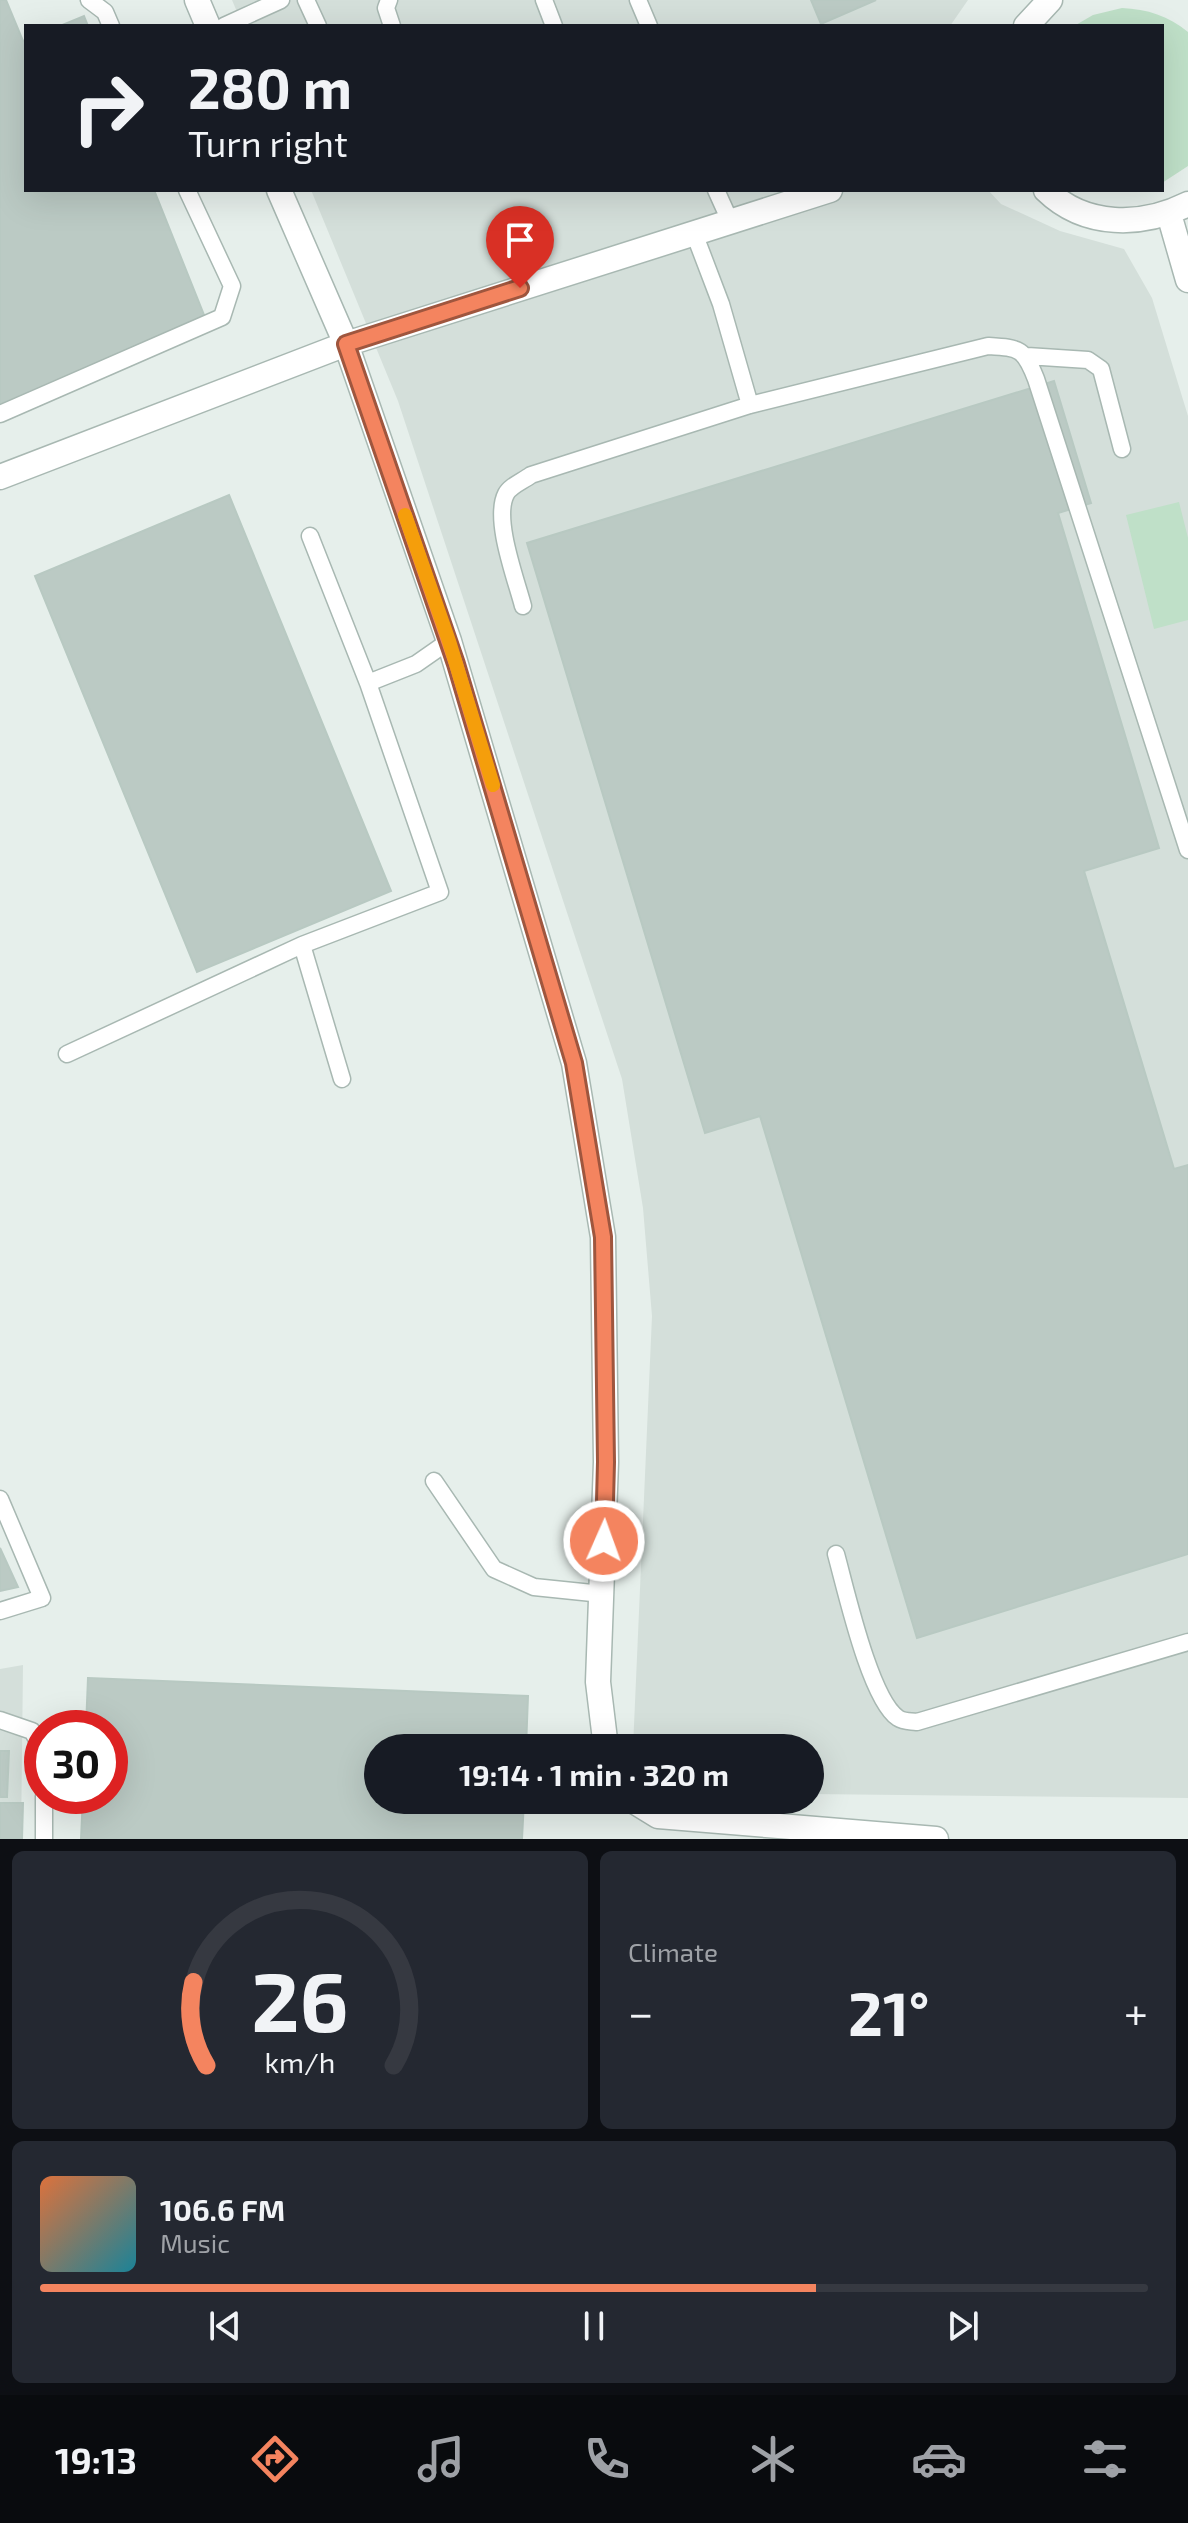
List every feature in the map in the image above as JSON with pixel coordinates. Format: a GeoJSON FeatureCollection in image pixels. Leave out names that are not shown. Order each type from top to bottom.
{"type":"FeatureCollection","features":[{"type":"Feature","properties":{"kind":"street"},"geometry":{"type":"LineString","coordinates":[[197,0],[207,24]]}},
{"type":"Feature","properties":{"kind":"street"},"geometry":{"type":"LineString","coordinates":[[1028,24],[1050,0]]}},
{"type":"Feature","properties":{"kind":"street"},"geometry":{"type":"LineString","coordinates":[[280,192],[346,344],[449,641],[574,1063],[603,1237],[606,1462],[598,1682],[604,1734]]}},
{"type":"Feature","properties":{"kind":"street"},"geometry":{"type":"LineString","coordinates":[[0,477],[346,344],[824,192]]}},
{"type":"Feature","properties":{"kind":"street"},"geometry":{"type":"LineString","coordinates":[[1049,192],[1068,206],[1108,220],[1149,219],[1178,209],[1188,280]]}},
{"type":"Feature","properties":{"kind":"street"},"geometry":{"type":"LineString","coordinates":[[655,1814],[936,1839]]}},
{"type":"Feature","properties":{"kind":"lane"},"geometry":{"type":"LineString","coordinates":[[89,0],[105,12],[110,24]]}},
{"type":"Feature","properties":{"kind":"lane"},"geometry":{"type":"LineString","coordinates":[[228,24],[281,0]]}},
{"type":"Feature","properties":{"kind":"lane"},"geometry":{"type":"LineString","coordinates":[[306,0],[317,24]]}},
{"type":"Feature","properties":{"kind":"lane"},"geometry":{"type":"LineString","coordinates":[[389,0],[386,8],[391,24]]}},
{"type":"Feature","properties":{"kind":"lane"},"geometry":{"type":"LineString","coordinates":[[544,0],[553,24]]}},
{"type":"Feature","properties":{"kind":"lane"},"geometry":{"type":"LineString","coordinates":[[638,0],[648,24]]}},
{"type":"Feature","properties":{"kind":"lane"},"geometry":{"type":"LineString","coordinates":[[0,414],[222,317],[232,286],[188,192]]}},
{"type":"Feature","properties":{"kind":"lane"},"geometry":{"type":"LineString","coordinates":[[717,192],[730,221]]}},
{"type":"Feature","properties":{"kind":"lane"},"geometry":{"type":"LineString","coordinates":[[694,233],[721,304],[750,405]]}},
{"type":"Feature","properties":{"kind":"lane"},"geometry":{"type":"LineString","coordinates":[[523,606],[504,531],[502,505],[507,491],[531,475],[750,405],[988,346],[1016,348],[1027,356],[1088,360],[1101,369],[1122,449]]}},
{"type":"Feature","properties":{"kind":"lane"},"geometry":{"type":"LineString","coordinates":[[1027,356],[1188,850]]}},
{"type":"Feature","properties":{"kind":"lane"},"geometry":{"type":"LineString","coordinates":[[67,1054],[302,945],[440,892],[368,683],[310,536]]}},
{"type":"Feature","properties":{"kind":"lane"},"geometry":{"type":"LineString","coordinates":[[368,683],[416,664],[449,641]]}},
{"type":"Feature","properties":{"kind":"lane"},"geometry":{"type":"LineString","coordinates":[[302,945],[342,1079]]}},
{"type":"Feature","properties":{"kind":"lane"},"geometry":{"type":"LineString","coordinates":[[434,1481],[494,1569],[534,1587],[602,1594]]}},
{"type":"Feature","properties":{"kind":"lane"},"geometry":{"type":"LineString","coordinates":[[0,1499],[42,1598],[0,1611]]}},
{"type":"Feature","properties":{"kind":"lane"},"geometry":{"type":"LineString","coordinates":[[836,1554],[870,1674],[896,1717],[906,1721],[917,1722],[1188,1642]]}},
{"type":"Feature","properties":{"kind":"lane"},"geometry":{"type":"LineString","coordinates":[[0,1720],[24,1728]]}},
{"type":"Feature","properties":{"kind":"lane"},"geometry":{"type":"LineString","coordinates":[[44,1814],[44,1839]]}},
{"type":"Feature","properties":{"kind":"shaded area"},"geometry":{"type":"Polygon","coordinates":[[[232,0],[968,0],[951,24],[242,24],[232,0]]]}},
{"type":"Feature","properties":{"kind":"shaded area"},"geometry":{"type":"Polygon","coordinates":[[[312,192],[990,192],[1001,204],[1060,231],[1124,249],[1152,298],[1188,416],[1188,1798],[824,1794],[824,1734],[634,1734],[652,1316],[643,1208],[622,1079],[398,401],[312,192]]]}},
{"type":"Feature","properties":{"kind":"shaded area"},"geometry":{"type":"Polygon","coordinates":[[[23,1665],[21,1839],[0,1839],[0,1669],[23,1665]]]}},
{"type":"Feature","properties":{"kind":"green space"},"geometry":{"type":"Polygon","coordinates":[[[1122,8],[1140,10],[1157,14],[1188,32],[1188,166],[1164,182],[1164,24],[1077,24],[1093,15],[1122,8]]]}},
{"type":"Feature","properties":{"kind":"green space"},"geometry":{"type":"Polygon","coordinates":[[[1179,502],[1188,538],[1188,620],[1154,629],[1126,515],[1179,502]]]}},
{"type":"Feature","properties":{"kind":"building"},"geometry":{"type":"Polygon","coordinates":[[[0,0],[6,0],[24,41],[24,192],[155,192],[206,320],[0,404],[0,0]]]}},
{"type":"Feature","properties":{"kind":"building"},"geometry":{"type":"Polygon","coordinates":[[[811,0],[876,0],[821,24],[811,0]]]}},
{"type":"Feature","properties":{"kind":"building"},"geometry":{"type":"Polygon","coordinates":[[[84,16],[87,24],[65,24],[84,16]]]}},
{"type":"Feature","properties":{"kind":"building"},"geometry":{"type":"Polygon","coordinates":[[[1054,381],[1091,503],[1058,513],[1159,848],[1084,871],[1174,1169],[1188,1165],[1188,1554],[917,1638],[760,1116],[705,1133],[527,543],[1054,381]]]}},
{"type":"Feature","properties":{"kind":"building"},"geometry":{"type":"Polygon","coordinates":[[[229,495],[391,891],[197,972],[35,576],[229,495]]]}},
{"type":"Feature","properties":{"kind":"building"},"geometry":{"type":"Polygon","coordinates":[[[0,1548],[18,1587],[0,1591],[0,1548]]]}},
{"type":"Feature","properties":{"kind":"building"},"geometry":{"type":"Polygon","coordinates":[[[88,1678],[528,1696],[527,1734],[364,1734],[364,1814],[523,1814],[522,1839],[81,1839],[82,1814],[128,1814],[128,1710],[87,1710],[88,1678]]]}},
{"type":"Feature","properties":{"kind":"building"},"geometry":{"type":"Polygon","coordinates":[[[0,1751],[9,1751],[7,1797],[0,1797],[0,1751]]]}},
{"type":"Feature","properties":{"kind":"building"},"geometry":{"type":"Polygon","coordinates":[[[0,1803],[23,1803],[22,1839],[0,1839],[0,1803]]]}},
{"type":"Feature","properties":{"kind":"slow traffic"},"geometry":{"type":"LineString","coordinates":[[405,515],[449,641],[493,785]]}},
{"type":"Feature","properties":{"kind":"route"},"geometry":{"type":"LineString","coordinates":[[520,288],[346,344],[456,664],[574,1063],[603,1237],[604,1541]]}}]}
